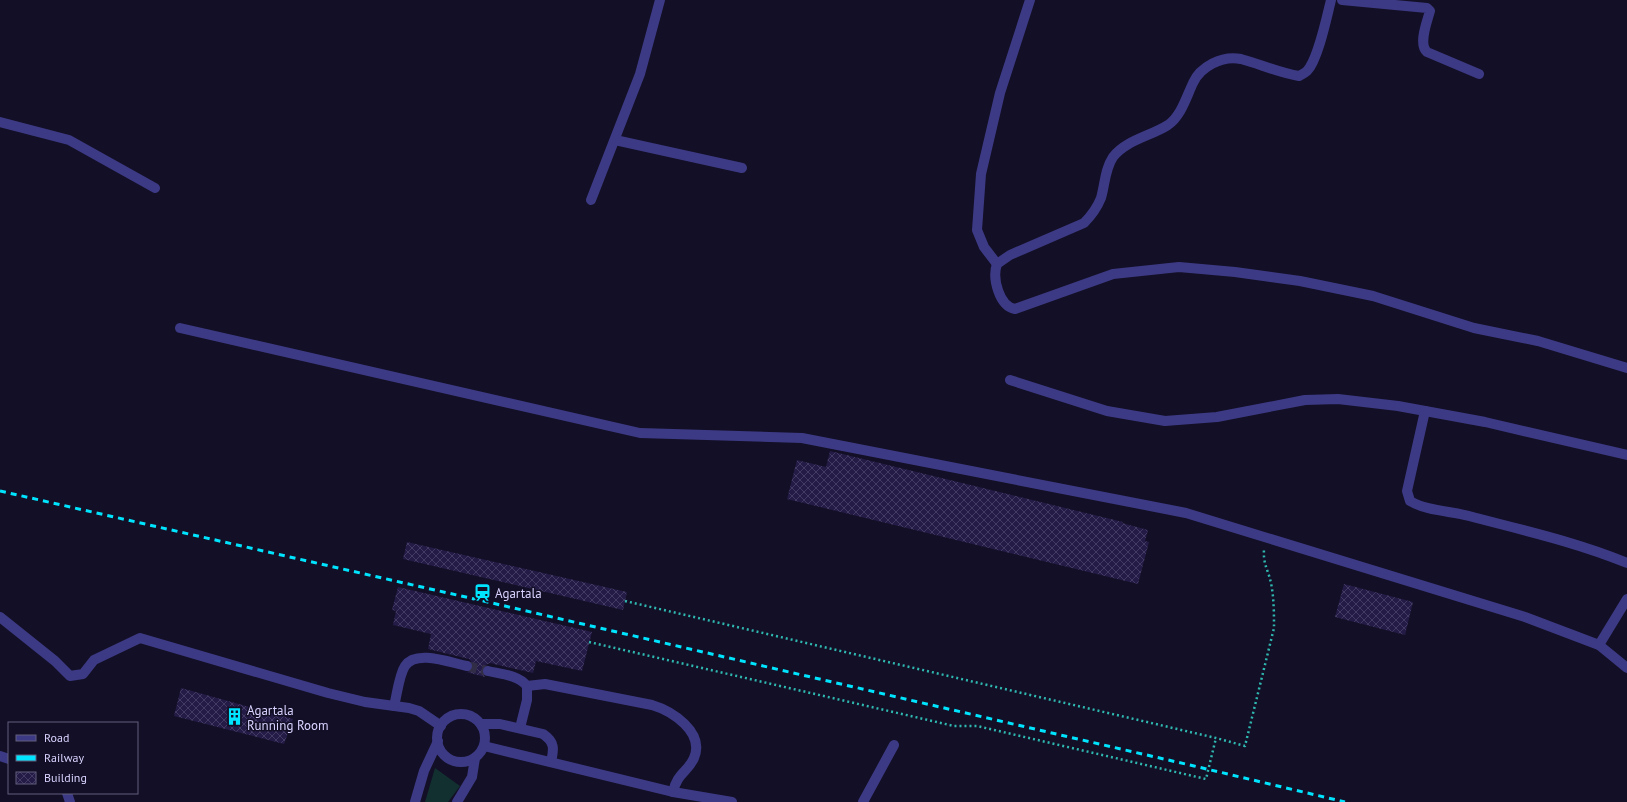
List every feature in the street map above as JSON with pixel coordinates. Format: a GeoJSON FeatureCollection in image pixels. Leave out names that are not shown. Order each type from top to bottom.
{"type":"FeatureCollection","features":[{"type":"Feature","properties":{"kind":"street"},"geometry":{"type":"LineString","coordinates":[[591,200],[640,74],[660,0]]}},
{"type":"Feature","properties":{"kind":"street"},"geometry":{"type":"LineString","coordinates":[[997,264],[984,247],[976,230],[980,174],[1000,93],[1030,0]]}},
{"type":"Feature","properties":{"kind":"street"},"geometry":{"type":"LineString","coordinates":[[1331,0],[1318,48],[1307,71],[1299,76],[1286,74],[1239,59],[1213,63],[1200,71],[1195,78],[1178,115],[1168,124],[1122,148],[1114,157],[1107,170],[1101,197],[1093,214],[1084,223],[1010,255],[997,264],[995,275],[1001,298],[1009,307],[1015,309],[1113,274],[1179,267],[1235,272],[1300,281],[1373,296],[1474,328],[1538,341],[1627,368]]}},
{"type":"Feature","properties":{"kind":"street"},"geometry":{"type":"LineString","coordinates":[[1342,0],[1427,8],[1430,11],[1422,44],[1424,49],[1427,52],[1479,74]]}},
{"type":"Feature","properties":{"kind":"street"},"geometry":{"type":"LineString","coordinates":[[0,122],[69,140],[155,188]]}},
{"type":"Feature","properties":{"kind":"street"},"geometry":{"type":"LineString","coordinates":[[615,140],[742,168]]}},
{"type":"Feature","properties":{"kind":"street"},"geometry":{"type":"LineString","coordinates":[[180,328],[640,433],[802,438],[1186,513],[1525,617],[1599,646],[1627,668]]}},
{"type":"Feature","properties":{"kind":"street"},"geometry":{"type":"LineString","coordinates":[[1010,380],[1107,411],[1166,421],[1217,417],[1305,400],[1338,399],[1398,406],[1485,422],[1627,456]]}},
{"type":"Feature","properties":{"kind":"street"},"geometry":{"type":"LineString","coordinates":[[1425,411],[1407,491],[1410,501],[1416,505],[1458,514],[1599,552],[1627,563]]}},
{"type":"Feature","properties":{"kind":"street"},"geometry":{"type":"LineString","coordinates":[[1599,646],[1627,599]]}},
{"type":"Feature","properties":{"kind":"street"},"geometry":{"type":"LineString","coordinates":[[0,617],[55,661],[70,676],[83,674],[94,660],[140,638],[328,693],[365,702],[419,711],[441,726]]}},
{"type":"Feature","properties":{"kind":"street"},"geometry":{"type":"LineString","coordinates":[[394,706],[405,666],[417,657],[425,657],[467,666]]}},
{"type":"Feature","properties":{"kind":"street"},"geometry":{"type":"LineString","coordinates":[[488,671],[523,681],[527,686],[527,700],[520,728]]}},
{"type":"Feature","properties":{"kind":"street"},"geometry":{"type":"LineString","coordinates":[[527,686],[545,684],[652,705],[663,708],[673,714],[681,720],[692,734],[696,748],[691,764],[679,777],[673,792]]}},
{"type":"Feature","properties":{"kind":"street"},"geometry":{"type":"LineString","coordinates":[[454,715],[469,715],[476,719],[481,724],[485,739],[484,746],[480,753],[475,758],[467,762],[451,760],[445,756],[440,749],[438,741],[438,733],[441,726],[446,720],[454,715]]}},
{"type":"Feature","properties":{"kind":"street"},"geometry":{"type":"LineString","coordinates":[[481,724],[500,724],[543,734],[549,738],[552,744],[553,751],[551,762]]}},
{"type":"Feature","properties":{"kind":"street"},"geometry":{"type":"LineString","coordinates":[[415,802],[424,771],[438,741]]}},
{"type":"Feature","properties":{"kind":"street"},"geometry":{"type":"LineString","coordinates":[[863,802],[894,745]]}},
{"type":"Feature","properties":{"kind":"street"},"geometry":{"type":"LineString","coordinates":[[484,746],[673,792],[732,802]]}},
{"type":"Feature","properties":{"kind":"street"},"geometry":{"type":"LineString","coordinates":[[457,802],[472,777],[475,758]]}},
{"type":"Feature","properties":{"kind":"path"},"geometry":{"type":"LineString","coordinates":[[625,601],[1245,746],[1274,628],[1274,608],[1271,583],[1265,567],[1264,548],[1259,535]]}},
{"type":"Feature","properties":{"kind":"path"},"geometry":{"type":"LineString","coordinates":[[589,642],[946,725],[977,726],[1206,779],[1216,738]]}},
{"type":"Feature","properties":{"kind":"green space"},"geometry":{"type":"Polygon","coordinates":[[[435,768],[460,786],[448,802],[425,802],[435,768]]]}},
{"type":"Feature","properties":{"kind":"building"},"geometry":{"type":"Polygon","coordinates":[[[830,451],[1123,522],[1122,523],[1148,530],[1145,541],[1149,542],[1138,584],[787,499],[797,460],[826,467],[830,451]]]}},
{"type":"Feature","properties":{"kind":"building"},"geometry":{"type":"Polygon","coordinates":[[[407,542],[627,592],[623,610],[403,559],[407,542]]]}},
{"type":"Feature","properties":{"kind":"building"},"geometry":{"type":"Polygon","coordinates":[[[1344,584],[1413,602],[1405,635],[1335,617],[1344,584]]]}},
{"type":"Feature","properties":{"kind":"building"},"geometry":{"type":"Polygon","coordinates":[[[398,587],[592,632],[582,671],[536,661],[533,673],[490,663],[483,666],[482,673],[485,677],[466,672],[471,671],[473,667],[473,664],[469,659],[428,649],[431,634],[393,625],[396,611],[392,610],[398,587]]]}},
{"type":"Feature","properties":{"kind":"building","name":"Agartala Running Room"},"geometry":{"type":"Polygon","coordinates":[[[181,688],[293,719],[284,744],[174,716],[181,688]]]}},
{"type":"Feature","properties":{"kind":"tunnel"},"geometry":{"type":"LineString","coordinates":[[467,666],[488,671]]}},
{"type":"Feature","properties":{"kind":"railway"},"geometry":{"type":"LineString","coordinates":[[0,491],[492,603],[1345,802]]}},
{"type":"Feature","properties":{"kind":"place","name":"Agartala"},"geometry":{"type":"Point","coordinates":[482,593]}},
{"type":"Feature","properties":{"kind":"place","name":"Agartala Running Room"},"geometry":{"type":"Point","coordinates":[234,717]}}]}
